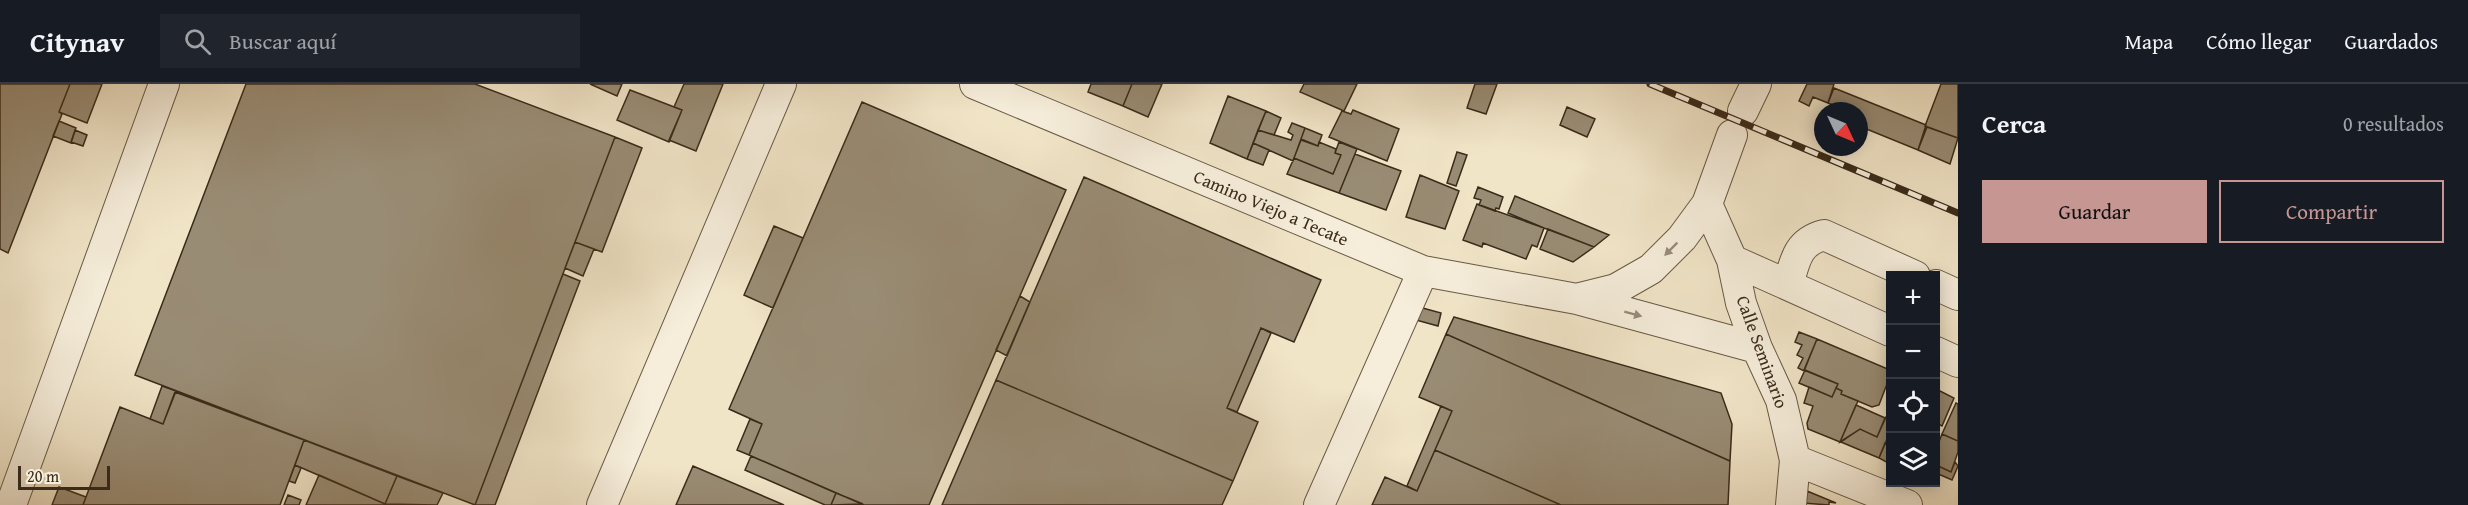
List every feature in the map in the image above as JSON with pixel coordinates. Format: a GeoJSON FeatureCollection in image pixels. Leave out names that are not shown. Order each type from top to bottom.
{"type":"FeatureCollection","features":[{"type":"Feature","properties":{"kind":"street"},"geometry":{"type":"LineString","coordinates":[[11,505],[164,84]]}},
{"type":"Feature","properties":{"kind":"street"},"geometry":{"type":"LineString","coordinates":[[602,505],[781,84]]}},
{"type":"Feature","properties":{"kind":"street","name":"Camino Viejo a Tecate"},"geometry":{"type":"LineString","coordinates":[[975,84],[1423,271],[1577,299],[1757,348]]}},
{"type":"Feature","properties":{"kind":"street","name":"Camino Viejo a Tecate"},"geometry":{"type":"LineString","coordinates":[[1577,299],[1616,289],[1651,269],[1682,238],[1707,204],[1737,123],[1756,84]]}},
{"type":"Feature","properties":{"kind":"street","name":"Calle Seminario"},"geometry":{"type":"LineString","coordinates":[[1707,204],[1732,260],[1741,303],[1757,348],[1781,400],[1796,459],[1791,505]]}},
{"type":"Feature","properties":{"kind":"street"},"geometry":{"type":"LineString","coordinates":[[1788,285],[1798,249],[1810,238],[1824,235],[1904,271]]}},
{"type":"Feature","properties":{"kind":"street"},"geometry":{"type":"LineString","coordinates":[[1732,260],[1886,329]]}},
{"type":"Feature","properties":{"kind":"street"},"geometry":{"type":"LineString","coordinates":[[1319,505],[1423,271]]}},
{"type":"Feature","properties":{"kind":"street"},"geometry":{"type":"LineString","coordinates":[[1940,287],[1958,295]]}},
{"type":"Feature","properties":{"kind":"street"},"geometry":{"type":"LineString","coordinates":[[1940,354],[1958,362]]}},
{"type":"Feature","properties":{"kind":"street"},"geometry":{"type":"LineString","coordinates":[[1796,459],[1907,505]]}},
{"type":"Feature","properties":{"kind":"building"},"geometry":{"type":"Polygon","coordinates":[[[0,84],[70,84],[59,112],[62,114],[8,253],[0,249],[0,84]]]}},
{"type":"Feature","properties":{"kind":"building"},"geometry":{"type":"Polygon","coordinates":[[[70,84],[102,84],[87,123],[59,112],[70,84]]]}},
{"type":"Feature","properties":{"kind":"building"},"geometry":{"type":"Polygon","coordinates":[[[246,84],[475,84],[615,137],[475,505],[135,375],[246,84]]]}},
{"type":"Feature","properties":{"kind":"building"},"geometry":{"type":"Polygon","coordinates":[[[590,84],[622,84],[617,96],[590,84]]]}},
{"type":"Feature","properties":{"kind":"building"},"geometry":{"type":"Polygon","coordinates":[[[684,84],[723,84],[696,151],[669,140],[682,110],[674,107],[684,84]]]}},
{"type":"Feature","properties":{"kind":"building"},"geometry":{"type":"Polygon","coordinates":[[[1091,84],[1132,84],[1123,106],[1088,92],[1091,84]]]}},
{"type":"Feature","properties":{"kind":"building"},"geometry":{"type":"Polygon","coordinates":[[[1132,84],[1162,84],[1148,117],[1123,106],[1132,84]]]}},
{"type":"Feature","properties":{"kind":"building"},"geometry":{"type":"Polygon","coordinates":[[[1304,84],[1357,84],[1344,111],[1300,92],[1304,84]]]}},
{"type":"Feature","properties":{"kind":"building"},"geometry":{"type":"Polygon","coordinates":[[[1475,84],[1497,84],[1486,114],[1467,108],[1475,84]]]}},
{"type":"Feature","properties":{"kind":"building"},"geometry":{"type":"Polygon","coordinates":[[[1807,84],[1834,84],[1828,102],[1813,97],[1809,106],[1799,101],[1807,84]]]}},
{"type":"Feature","properties":{"kind":"building"},"geometry":{"type":"Polygon","coordinates":[[[1941,84],[1958,84],[1958,138],[1925,126],[1941,84]]]}},
{"type":"Feature","properties":{"kind":"building"},"geometry":{"type":"Polygon","coordinates":[[[1834,88],[1926,125],[1918,150],[1868,130],[1868,102],[1828,102],[1834,88]]]}},
{"type":"Feature","properties":{"kind":"building"},"geometry":{"type":"Polygon","coordinates":[[[630,90],[682,110],[669,142],[617,120],[630,90]]]}},
{"type":"Feature","properties":{"kind":"building"},"geometry":{"type":"Polygon","coordinates":[[[1228,96],[1266,111],[1247,159],[1210,143],[1228,96]]]}},
{"type":"Feature","properties":{"kind":"building"},"geometry":{"type":"Polygon","coordinates":[[[862,102],[1066,190],[929,505],[864,505],[749,455],[762,424],[729,409],[862,102]]]}},
{"type":"Feature","properties":{"kind":"building"},"geometry":{"type":"Polygon","coordinates":[[[1567,107],[1595,119],[1587,137],[1560,125],[1567,107]]]}},
{"type":"Feature","properties":{"kind":"building"},"geometry":{"type":"Polygon","coordinates":[[[1353,110],[1399,129],[1387,161],[1329,137],[1342,111],[1351,114],[1353,110]]]}},
{"type":"Feature","properties":{"kind":"building"},"geometry":{"type":"Polygon","coordinates":[[[1266,111],[1281,118],[1274,135],[1258,130],[1266,111]]]}},
{"type":"Feature","properties":{"kind":"building"},"geometry":{"type":"Polygon","coordinates":[[[59,121],[76,128],[71,143],[53,136],[59,121]]]}},
{"type":"Feature","properties":{"kind":"building"},"geometry":{"type":"Polygon","coordinates":[[[1292,123],[1305,128],[1293,161],[1253,143],[1258,130],[1291,140],[1293,135],[1288,132],[1292,123]]]}},
{"type":"Feature","properties":{"kind":"building"},"geometry":{"type":"Polygon","coordinates":[[[1927,127],[1958,138],[1950,164],[1918,150],[1927,127]]]}},
{"type":"Feature","properties":{"kind":"building"},"geometry":{"type":"Polygon","coordinates":[[[1305,128],[1322,135],[1318,146],[1301,139],[1305,128]]]}},
{"type":"Feature","properties":{"kind":"building"},"geometry":{"type":"Polygon","coordinates":[[[75,130],[87,135],[83,146],[71,142],[75,130]]]}},
{"type":"Feature","properties":{"kind":"building"},"geometry":{"type":"Polygon","coordinates":[[[615,137],[642,148],[602,252],[575,242],[615,137]]]}},
{"type":"Feature","properties":{"kind":"building"},"geometry":{"type":"Polygon","coordinates":[[[1301,140],[1318,146],[1319,142],[1336,149],[1335,153],[1341,155],[1333,174],[1294,158],[1301,140]]]}},
{"type":"Feature","properties":{"kind":"building"},"geometry":{"type":"Polygon","coordinates":[[[1339,142],[1357,149],[1339,193],[1287,174],[1294,158],[1333,174],[1341,155],[1335,153],[1339,142]]]}},
{"type":"Feature","properties":{"kind":"building"},"geometry":{"type":"Polygon","coordinates":[[[1253,143],[1269,150],[1263,165],[1247,159],[1253,143]]]}},
{"type":"Feature","properties":{"kind":"building"},"geometry":{"type":"Polygon","coordinates":[[[1457,152],[1467,155],[1456,186],[1447,183],[1457,152]]]}},
{"type":"Feature","properties":{"kind":"building"},"geometry":{"type":"Polygon","coordinates":[[[1355,154],[1401,171],[1386,210],[1339,193],[1355,154]]]}},
{"type":"Feature","properties":{"kind":"building"},"geometry":{"type":"Polygon","coordinates":[[[1420,175],[1459,191],[1445,229],[1406,217],[1420,175]]]}},
{"type":"Feature","properties":{"kind":"building"},"geometry":{"type":"Polygon","coordinates":[[[1084,177],[1321,280],[1294,342],[1261,328],[1227,408],[1258,422],[1233,481],[996,380],[1084,177]]]}},
{"type":"Feature","properties":{"kind":"building"},"geometry":{"type":"Polygon","coordinates":[[[1478,187],[1503,197],[1499,209],[1496,208],[1495,211],[1479,205],[1481,200],[1474,198],[1478,187]]]}},
{"type":"Feature","properties":{"kind":"building"},"geometry":{"type":"Polygon","coordinates":[[[1515,196],[1609,235],[1594,247],[1544,228],[1508,213],[1515,196]]]}},
{"type":"Feature","properties":{"kind":"building"},"geometry":{"type":"Polygon","coordinates":[[[1477,204],[1544,228],[1537,247],[1532,245],[1526,259],[1483,243],[1482,247],[1463,240],[1477,204]]]}},
{"type":"Feature","properties":{"kind":"building"},"geometry":{"type":"Polygon","coordinates":[[[774,226],[803,238],[773,308],[744,295],[774,226]]]}},
{"type":"Feature","properties":{"kind":"building"},"geometry":{"type":"Polygon","coordinates":[[[1548,229],[1594,247],[1573,262],[1540,249],[1548,229]]]}},
{"type":"Feature","properties":{"kind":"building"},"geometry":{"type":"Polygon","coordinates":[[[575,242],[594,249],[583,276],[565,268],[575,242]]]}},
{"type":"Feature","properties":{"kind":"building"},"geometry":{"type":"Polygon","coordinates":[[[563,274],[580,281],[495,505],[475,505],[563,274]]]}},
{"type":"Feature","properties":{"kind":"building"},"geometry":{"type":"Polygon","coordinates":[[[1020,296],[1030,302],[1007,356],[996,350],[1020,296]]]}},
{"type":"Feature","properties":{"kind":"building"},"geometry":{"type":"Polygon","coordinates":[[[1419,307],[1441,313],[1438,326],[1416,320],[1419,307]]]}},
{"type":"Feature","properties":{"kind":"building"},"geometry":{"type":"Polygon","coordinates":[[[1454,317],[1721,393],[1732,424],[1730,461],[1446,334],[1454,317]]]}},
{"type":"Feature","properties":{"kind":"building"},"geometry":{"type":"Polygon","coordinates":[[[1261,328],[1271,333],[1237,412],[1227,408],[1261,328]]]}},
{"type":"Feature","properties":{"kind":"building"},"geometry":{"type":"Polygon","coordinates":[[[1799,332],[1817,339],[1804,371],[1798,368],[1803,358],[1797,355],[1802,345],[1795,342],[1799,332]]]}},
{"type":"Feature","properties":{"kind":"building"},"geometry":{"type":"Polygon","coordinates":[[[1446,334],[1730,461],[1728,505],[1561,505],[1435,450],[1452,411],[1419,397],[1446,334]]]}},
{"type":"Feature","properties":{"kind":"building"},"geometry":{"type":"Polygon","coordinates":[[[1817,339],[1886,368],[1886,387],[1879,405],[1872,407],[1841,394],[1842,391],[1836,388],[1838,384],[1804,370],[1817,339]]]}},
{"type":"Feature","properties":{"kind":"building"},"geometry":{"type":"Polygon","coordinates":[[[1805,370],[1838,384],[1832,397],[1799,383],[1805,370]]]}},
{"type":"Feature","properties":{"kind":"building"},"geometry":{"type":"Polygon","coordinates":[[[996,380],[1233,481],[1222,505],[942,505],[996,380]]]}},
{"type":"Feature","properties":{"kind":"building"},"geometry":{"type":"Polygon","coordinates":[[[162,386],[176,391],[163,424],[150,419],[162,386]]]}},
{"type":"Feature","properties":{"kind":"building"},"geometry":{"type":"Polygon","coordinates":[[[1809,387],[1832,397],[1836,388],[1842,391],[1841,394],[1858,401],[1840,442],[1808,429],[1807,423],[1813,406],[1804,403],[1809,387]]]}},
{"type":"Feature","properties":{"kind":"building"},"geometry":{"type":"Polygon","coordinates":[[[1940,391],[1954,398],[1942,426],[1940,425],[1940,391]]]}},
{"type":"Feature","properties":{"kind":"building"},"geometry":{"type":"Polygon","coordinates":[[[175,392],[304,440],[280,505],[83,505],[120,407],[163,424],[175,392]]]}},
{"type":"Feature","properties":{"kind":"building"},"geometry":{"type":"Polygon","coordinates":[[[1956,403],[1958,404],[1958,441],[1942,434],[1956,403]]]}},
{"type":"Feature","properties":{"kind":"building"},"geometry":{"type":"Polygon","coordinates":[[[1856,405],[1885,418],[1877,437],[1860,429],[1840,442],[1856,405]]]}},
{"type":"Feature","properties":{"kind":"building"},"geometry":{"type":"Polygon","coordinates":[[[1441,406],[1452,411],[1417,491],[1407,486],[1441,406]]]}},
{"type":"Feature","properties":{"kind":"building"},"geometry":{"type":"Polygon","coordinates":[[[1886,417],[1886,441],[1879,458],[1841,442],[1860,429],[1877,437],[1886,417]]]}},
{"type":"Feature","properties":{"kind":"building"},"geometry":{"type":"Polygon","coordinates":[[[750,419],[762,424],[749,455],[737,450],[750,419]]]}},
{"type":"Feature","properties":{"kind":"building"},"geometry":{"type":"Polygon","coordinates":[[[1942,434],[1958,441],[1958,452],[1951,472],[1940,467],[1942,434]]]}},
{"type":"Feature","properties":{"kind":"building"},"geometry":{"type":"Polygon","coordinates":[[[304,440],[397,476],[385,504],[295,465],[304,440]]]}},
{"type":"Feature","properties":{"kind":"building"},"geometry":{"type":"Polygon","coordinates":[[[1885,443],[1886,462],[1879,458],[1885,443]]]}},
{"type":"Feature","properties":{"kind":"building"},"geometry":{"type":"Polygon","coordinates":[[[1435,450],[1561,505],[1372,505],[1385,477],[1417,491],[1435,450]]]}},
{"type":"Feature","properties":{"kind":"building"},"geometry":{"type":"Polygon","coordinates":[[[751,456],[836,493],[831,505],[825,505],[745,470],[751,456]]]}},
{"type":"Feature","properties":{"kind":"building"},"geometry":{"type":"Polygon","coordinates":[[[1955,462],[1958,466],[1952,480],[1940,475],[1940,467],[1951,472],[1955,462]]]}},
{"type":"Feature","properties":{"kind":"building"},"geometry":{"type":"Polygon","coordinates":[[[295,465],[301,468],[295,483],[289,481],[295,465]]]}},
{"type":"Feature","properties":{"kind":"building"},"geometry":{"type":"Polygon","coordinates":[[[693,466],[784,505],[676,505],[693,466]]]}},
{"type":"Feature","properties":{"kind":"building"},"geometry":{"type":"Polygon","coordinates":[[[319,475],[385,504],[387,505],[306,505],[319,475]]]}},
{"type":"Feature","properties":{"kind":"building"},"geometry":{"type":"Polygon","coordinates":[[[397,476],[443,493],[437,505],[385,504],[397,476]]]}},
{"type":"Feature","properties":{"kind":"building"},"geometry":{"type":"Polygon","coordinates":[[[59,487],[86,497],[83,505],[52,505],[59,487]]]}},
{"type":"Feature","properties":{"kind":"building"},"geometry":{"type":"Polygon","coordinates":[[[1807,491],[1836,503],[1829,502],[1829,505],[1803,503],[1807,491]]]}},
{"type":"Feature","properties":{"kind":"building"},"geometry":{"type":"Polygon","coordinates":[[[836,493],[863,504],[831,505],[836,493]]]}},
{"type":"Feature","properties":{"kind":"building"},"geometry":{"type":"Polygon","coordinates":[[[288,495],[301,500],[299,505],[284,505],[288,495]]]}},
{"type":"Feature","properties":{"kind":"railway"},"geometry":{"type":"LineString","coordinates":[[1650,84],[1958,213]]}}]}
